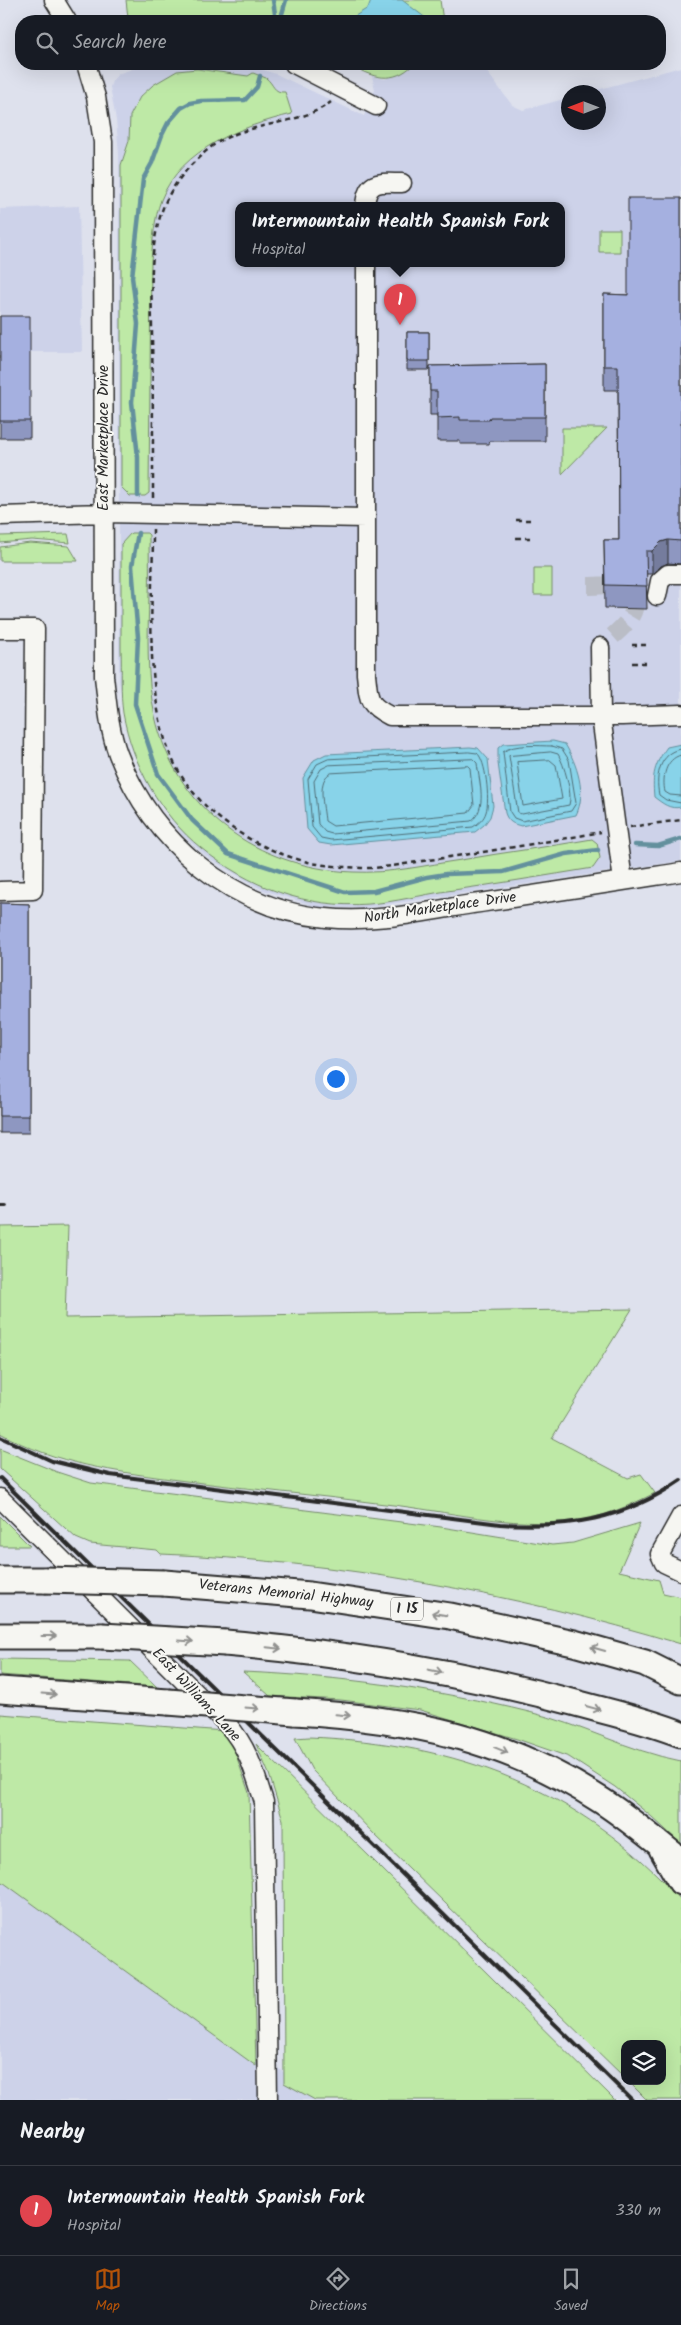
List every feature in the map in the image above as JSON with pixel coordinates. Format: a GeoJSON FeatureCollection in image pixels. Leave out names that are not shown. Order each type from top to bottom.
{"type":"FeatureCollection","features":[{"type":"Feature","properties":{"kind":"highway","name":"Veterans Memorial Highway"},"geometry":{"type":"LineString","coordinates":[[0,1580],[164,1583],[258,1589],[403,1608],[574,1643],[645,1663],[681,1681]]}},
{"type":"Feature","properties":{"kind":"highway"},"geometry":{"type":"LineString","coordinates":[[0,1636],[102,1636],[225,1643],[309,1652],[446,1674],[541,1694],[681,1734]]}},
{"type":"Feature","properties":{"kind":"highway"},"geometry":{"type":"LineString","coordinates":[[645,1663],[681,1668]]}},
{"type":"Feature","properties":{"kind":"highway"},"geometry":{"type":"LineString","coordinates":[[0,1690],[357,1716],[434,1728],[490,1745],[540,1766],[584,1790],[631,1822],[681,1861]]}},
{"type":"Feature","properties":{"kind":"highway"},"geometry":{"type":"LineString","coordinates":[[659,1844],[681,1882]]}},
{"type":"Feature","properties":{"kind":"street"},"geometry":{"type":"LineString","coordinates":[[54,0],[63,15]]}},
{"type":"Feature","properties":{"kind":"street","name":"East Marketplace Drive"},"geometry":{"type":"LineString","coordinates":[[92,70],[103,142],[104,676],[110,724],[118,753],[144,808]]}},
{"type":"Feature","properties":{"kind":"street"},"geometry":{"type":"LineString","coordinates":[[306,70],[376,106]]}},
{"type":"Feature","properties":{"kind":"street"},"geometry":{"type":"LineString","coordinates":[[365,202],[370,187],[378,183],[402,183]]}},
{"type":"Feature","properties":{"kind":"street"},"geometry":{"type":"LineString","coordinates":[[366,267],[366,674],[369,698],[375,709],[390,716],[681,714]]}},
{"type":"Feature","properties":{"kind":"street"},"geometry":{"type":"LineString","coordinates":[[0,516],[104,514],[365,518]]}},
{"type":"Feature","properties":{"kind":"street"},"geometry":{"type":"LineString","coordinates":[[656,596],[660,581],[668,574],[681,574]]}},
{"type":"Feature","properties":{"kind":"street"},"geometry":{"type":"LineString","coordinates":[[0,629],[36,629],[33,890],[0,891]]}},
{"type":"Feature","properties":{"kind":"street"},"geometry":{"type":"LineString","coordinates":[[600,647],[601,716],[623,881]]}},
{"type":"Feature","properties":{"kind":"street","name":"North Marketplace Drive"},"geometry":{"type":"LineString","coordinates":[[144,808],[178,848],[220,881],[269,906],[304,915],[336,919],[378,918],[681,872]]}},
{"type":"Feature","properties":{"kind":"street","name":"East Williams Lane"},"geometry":{"type":"LineString","coordinates":[[0,1498],[227,1724],[244,1747],[251,1761],[264,1802],[268,2100]]}},
{"type":"Feature","properties":{"kind":"street"},"geometry":{"type":"LineString","coordinates":[[681,1516],[660,1554],[664,1563],[681,1571]]}},
{"type":"Feature","properties":{"kind":"path"},"geometry":{"type":"LineString","coordinates":[[153,498],[152,286],[155,244],[162,210],[168,197],[186,170],[213,145],[242,132],[314,112],[331,102]]}},
{"type":"Feature","properties":{"kind":"path"},"geometry":{"type":"LineString","coordinates":[[516,520],[532,520]]}},
{"type":"Feature","properties":{"kind":"path"},"geometry":{"type":"LineString","coordinates":[[153,530],[151,638],[158,710],[164,737],[174,764],[193,792],[215,816],[248,838],[293,857],[309,862],[362,868],[506,849],[599,833]]}},
{"type":"Feature","properties":{"kind":"path"},"geometry":{"type":"LineString","coordinates":[[516,538],[532,538]]}},
{"type":"Feature","properties":{"kind":"path"},"geometry":{"type":"LineString","coordinates":[[632,645],[648,645]]}},
{"type":"Feature","properties":{"kind":"path"},"geometry":{"type":"LineString","coordinates":[[632,663],[649,663]]}},
{"type":"Feature","properties":{"kind":"path"},"geometry":{"type":"LineString","coordinates":[[631,826],[681,820]]}},
{"type":"Feature","properties":{"kind":"shaded area"},"geometry":{"type":"Polygon","coordinates":[[[681,67],[681,861],[363,908],[318,907],[263,890],[210,859],[182,835],[147,786],[130,745],[119,681],[119,154],[116,120],[110,87],[118,74],[129,70],[264,70],[276,74],[364,116],[375,90],[372,76],[385,79],[407,70],[486,70],[512,105],[523,110],[561,100],[561,130],[606,130],[606,87],[681,67]]]}},
{"type":"Feature","properties":{"kind":"shaded area"},"geometry":{"type":"Polygon","coordinates":[[[79,206],[82,352],[30,352],[0,333],[0,209],[79,206]]]}},
{"type":"Feature","properties":{"kind":"shaded area"},"geometry":{"type":"Polygon","coordinates":[[[0,1875],[265,2062],[338,2100],[0,2100],[0,1875]]]}},
{"type":"Feature","properties":{"kind":"green space"},"geometry":{"type":"Polygon","coordinates":[[[126,0],[440,0],[442,15],[128,15],[126,0]]]}},
{"type":"Feature","properties":{"kind":"green space"},"geometry":{"type":"Polygon","coordinates":[[[204,70],[248,76],[253,73],[269,80],[276,90],[285,92],[292,114],[234,133],[198,153],[183,166],[170,182],[161,200],[155,222],[151,261],[149,493],[145,496],[130,496],[121,487],[121,165],[129,141],[130,116],[140,97],[153,85],[177,71],[204,70]]]}},
{"type":"Feature","properties":{"kind":"green space"},"geometry":{"type":"Polygon","coordinates":[[[360,70],[407,70],[390,77],[374,76],[360,70]]]}},
{"type":"Feature","properties":{"kind":"green space"},"geometry":{"type":"Polygon","coordinates":[[[599,229],[620,229],[620,252],[599,252],[599,229]]]}},
{"type":"Feature","properties":{"kind":"green space"},"geometry":{"type":"Polygon","coordinates":[[[562,428],[607,428],[562,474],[562,428]]]}},
{"type":"Feature","properties":{"kind":"green space"},"geometry":{"type":"Polygon","coordinates":[[[131,533],[147,533],[149,535],[148,641],[150,686],[155,716],[166,750],[181,780],[202,806],[226,828],[254,846],[285,859],[318,868],[353,872],[407,869],[592,839],[597,843],[600,858],[593,868],[388,902],[346,905],[301,899],[280,892],[259,884],[219,862],[187,835],[161,805],[141,770],[127,732],[122,697],[121,544],[131,533]]]}},
{"type":"Feature","properties":{"kind":"green space"},"geometry":{"type":"Polygon","coordinates":[[[68,534],[70,543],[32,540],[0,543],[0,536],[68,534]]]}},
{"type":"Feature","properties":{"kind":"green space"},"geometry":{"type":"Polygon","coordinates":[[[30,543],[69,546],[78,561],[0,561],[0,547],[30,543]]]}},
{"type":"Feature","properties":{"kind":"green space"},"geometry":{"type":"Polygon","coordinates":[[[534,568],[552,568],[552,595],[534,595],[534,568]]]}},
{"type":"Feature","properties":{"kind":"green space"},"geometry":{"type":"Polygon","coordinates":[[[68,1226],[65,1318],[632,1309],[552,1438],[628,1478],[641,1474],[655,1493],[615,1511],[584,1519],[549,1523],[502,1521],[409,1507],[108,1470],[65,1460],[22,1444],[0,1433],[0,1227],[68,1226]]]}},
{"type":"Feature","properties":{"kind":"green space"},"geometry":{"type":"Polygon","coordinates":[[[0,1449],[57,1472],[91,1483],[441,1527],[552,1545],[573,1543],[640,1523],[619,1571],[659,1580],[663,1593],[681,1597],[681,1644],[553,1609],[424,1582],[293,1564],[161,1554],[157,1550],[90,1544],[76,1538],[0,1469],[0,1449]]]}},
{"type":"Feature","properties":{"kind":"green space"},"geometry":{"type":"Polygon","coordinates":[[[0,1516],[30,1546],[0,1546],[0,1516]]]}},
{"type":"Feature","properties":{"kind":"green space"},"geometry":{"type":"Polygon","coordinates":[[[0,1659],[130,1661],[157,1687],[0,1675],[0,1659]]]}},
{"type":"Feature","properties":{"kind":"green space"},"geometry":{"type":"Polygon","coordinates":[[[243,1672],[351,1680],[423,1690],[494,1704],[548,1717],[642,1751],[681,1761],[681,1844],[615,1787],[569,1757],[517,1739],[420,1710],[341,1700],[270,1696],[243,1672]]]}},
{"type":"Feature","properties":{"kind":"green space"},"geometry":{"type":"Polygon","coordinates":[[[0,1714],[224,1731],[233,1746],[249,1793],[256,2066],[0,1880],[0,1714]]]}},
{"type":"Feature","properties":{"kind":"green space"},"geometry":{"type":"Polygon","coordinates":[[[309,1737],[363,1741],[415,1749],[465,1762],[513,1779],[558,1801],[601,1828],[642,1861],[681,1900],[681,2100],[647,2100],[632,2085],[666,2085],[666,2040],[621,2040],[621,2074],[374,1834],[312,1770],[295,1738],[309,1737]]]}},
{"type":"Feature","properties":{"kind":"green space"},"geometry":{"type":"Polygon","coordinates":[[[256,1744],[615,2100],[315,2100],[284,2083],[283,1820],[269,1774],[256,1744]]]}},
{"type":"Feature","properties":{"kind":"water"},"geometry":{"type":"Polygon","coordinates":[[[371,0],[402,0],[422,15],[357,15],[368,8],[371,0]]]}},
{"type":"Feature","properties":{"kind":"water"},"geometry":{"type":"Polygon","coordinates":[[[553,741],[565,744],[577,769],[581,797],[576,815],[521,826],[509,821],[505,813],[498,763],[498,748],[503,744],[553,741]]]}},
{"type":"Feature","properties":{"kind":"water"},"geometry":{"type":"Polygon","coordinates":[[[681,744],[681,807],[673,808],[654,797],[653,782],[659,759],[667,747],[681,744]]]}},
{"type":"Feature","properties":{"kind":"water"},"geometry":{"type":"Polygon","coordinates":[[[478,748],[488,759],[493,806],[490,817],[475,832],[331,845],[319,843],[307,829],[303,778],[314,760],[326,754],[478,748]]]}},
{"type":"Feature","properties":{"kind":"building"},"geometry":{"type":"Polygon","coordinates":[[[628,198],[681,198],[681,541],[668,540],[661,542],[652,551],[646,551],[647,586],[605,585],[604,540],[619,540],[618,366],[604,366],[604,294],[628,295],[628,198]]]}},
{"type":"Feature","properties":{"kind":"building"},"geometry":{"type":"Polygon","coordinates":[[[0,316],[30,316],[30,421],[0,421],[0,316]]]}},
{"type":"Feature","properties":{"kind":"building"},"geometry":{"type":"Polygon","coordinates":[[[407,332],[429,332],[429,361],[407,361],[407,332]]]}},
{"type":"Feature","properties":{"kind":"building"},"geometry":{"type":"Polygon","coordinates":[[[545,364],[545,417],[490,417],[489,420],[460,420],[460,417],[437,418],[437,391],[430,391],[430,366],[545,364]]]}},
{"type":"Feature","properties":{"kind":"building"},"geometry":{"type":"Polygon","coordinates":[[[0,903],[29,904],[29,1116],[0,1116],[0,903]]]}},
{"type":"Feature","properties":{"kind":"waterway"},"geometry":{"type":"LineString","coordinates":[[273,0],[275,15]]}},
{"type":"Feature","properties":{"kind":"waterway"},"geometry":{"type":"LineString","coordinates":[[282,15],[286,0]]}},
{"type":"Feature","properties":{"kind":"waterway"},"geometry":{"type":"LineString","coordinates":[[138,496],[138,457],[132,402],[138,324],[132,277],[143,179],[152,163],[168,123],[181,108],[190,103],[201,101],[245,100],[257,87],[260,76]]}},
{"type":"Feature","properties":{"kind":"waterway"},"geometry":{"type":"LineString","coordinates":[[138,533],[132,566],[138,637],[135,704],[158,774],[192,820],[228,854],[345,892],[374,891],[446,874],[503,872],[566,854],[598,850]]}},
{"type":"Feature","properties":{"kind":"waterway"},"geometry":{"type":"LineString","coordinates":[[635,845],[658,846],[681,839]]}},
{"type":"Feature","properties":{"kind":"tunnel"},"geometry":{"type":"LineString","coordinates":[[588,586],[623,586],[630,589],[634,595],[634,611],[630,618],[619,631],[600,647]]}},
{"type":"Feature","properties":{"kind":"railway"},"geometry":{"type":"LineString","coordinates":[[0,1205],[5,1205]]}},
{"type":"Feature","properties":{"kind":"railway"},"geometry":{"type":"LineString","coordinates":[[0,1437],[52,1461],[110,1475],[500,1524],[549,1524],[595,1519],[638,1504],[659,1494],[681,1480]]}},
{"type":"Feature","properties":{"kind":"railway"},"geometry":{"type":"LineString","coordinates":[[0,1478],[632,2100]]}},
{"type":"Feature","properties":{"kind":"place","name":"Intermountain Health Spanish Fork"},"geometry":{"type":"Point","coordinates":[400,325]}}]}
